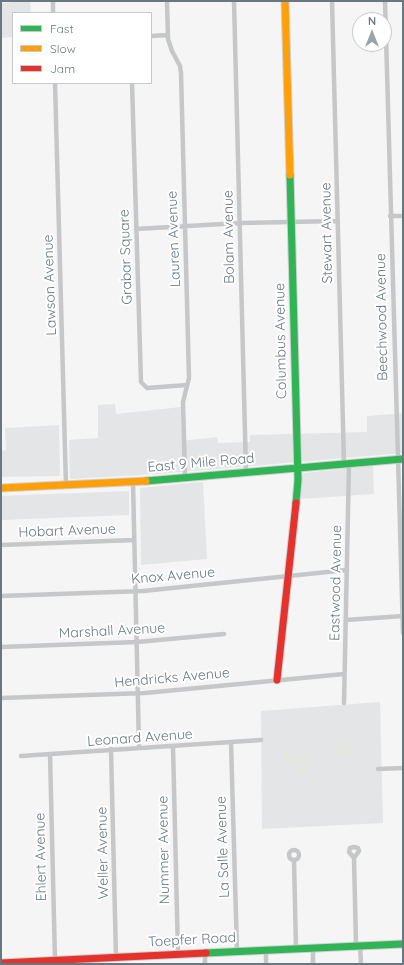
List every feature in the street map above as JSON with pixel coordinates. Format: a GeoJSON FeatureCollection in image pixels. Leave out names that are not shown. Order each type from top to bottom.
{"type":"FeatureCollection","features":[{"type":"Feature","properties":{"kind":"street"},"geometry":{"type":"LineString","coordinates":[[53,1],[53,12]]}},
{"type":"Feature","properties":{"kind":"street","name":"Lauren Avenue"},"geometry":{"type":"LineString","coordinates":[[167,1],[170,48],[181,70],[189,374],[183,402],[185,478]]}},
{"type":"Feature","properties":{"kind":"street","name":"Bolam Avenue"},"geometry":{"type":"LineString","coordinates":[[234,1],[246,472]]}},
{"type":"Feature","properties":{"kind":"street","name":"Columbus Avenue"},"geometry":{"type":"LineString","coordinates":[[277,680],[298,468],[285,1]]}},
{"type":"Feature","properties":{"kind":"street","name":"Stewart Avenue"},"geometry":{"type":"LineString","coordinates":[[332,1],[347,463]]}},
{"type":"Feature","properties":{"kind":"street","name":"Beechwood Avenue"},"geometry":{"type":"LineString","coordinates":[[384,1],[390,216],[400,459],[403,633]]}},
{"type":"Feature","properties":{"kind":"street"},"geometry":{"type":"LineString","coordinates":[[152,36],[168,34]]}},
{"type":"Feature","properties":{"kind":"street","name":"Lawson Avenue"},"geometry":{"type":"LineString","coordinates":[[55,84],[66,486]]}},
{"type":"Feature","properties":{"kind":"street","name":"Grabar Square"},"geometry":{"type":"LineString","coordinates":[[132,84],[142,384],[149,388],[187,385]]}},
{"type":"Feature","properties":{"kind":"street"},"geometry":{"type":"LineString","coordinates":[[390,216],[403,216]]}},
{"type":"Feature","properties":{"kind":"street"},"geometry":{"type":"LineString","coordinates":[[136,230],[240,223],[338,220]]}},
{"type":"Feature","properties":{"kind":"street","name":"East 9 Mile Road"},"geometry":{"type":"LineString","coordinates":[[1,488],[133,482],[400,459]]}},
{"type":"Feature","properties":{"kind":"street","name":"Eastwood Avenue"},"geometry":{"type":"LineString","coordinates":[[344,703],[347,570],[347,463]]}},
{"type":"Feature","properties":{"kind":"street"},"geometry":{"type":"LineString","coordinates":[[133,482],[139,747]]}},
{"type":"Feature","properties":{"kind":"street","name":"Hobart Avenue"},"geometry":{"type":"LineString","coordinates":[[1,545],[134,540]]}},
{"type":"Feature","properties":{"kind":"street","name":"Knox Avenue"},"geometry":{"type":"LineString","coordinates":[[1,596],[135,591],[347,570]]}},
{"type":"Feature","properties":{"kind":"street"},"geometry":{"type":"LineString","coordinates":[[346,620],[403,616]]}},
{"type":"Feature","properties":{"kind":"street","name":"Marshall Avenue"},"geometry":{"type":"LineString","coordinates":[[1,647],[137,642],[224,634]]}},
{"type":"Feature","properties":{"kind":"street","name":"Hendricks Avenue"},"geometry":{"type":"LineString","coordinates":[[1,698],[138,692],[344,674]]}},
{"type":"Feature","properties":{"kind":"street","name":"Leonard Avenue"},"geometry":{"type":"LineString","coordinates":[[21,756],[260,740]]}},
{"type":"Feature","properties":{"kind":"street","name":"La Salle Avenue"},"geometry":{"type":"LineString","coordinates":[[231,742],[236,951]]}},
{"type":"Feature","properties":{"kind":"street","name":"Nummer Avenue"},"geometry":{"type":"LineString","coordinates":[[173,746],[178,954]]}},
{"type":"Feature","properties":{"kind":"street","name":"Weller Avenue"},"geometry":{"type":"LineString","coordinates":[[111,749],[116,957]]}},
{"type":"Feature","properties":{"kind":"street","name":"Ehlert Avenue"},"geometry":{"type":"LineString","coordinates":[[50,754],[55,960]]}},
{"type":"Feature","properties":{"kind":"street"},"geometry":{"type":"LineString","coordinates":[[378,769],[403,768]]}},
{"type":"Feature","properties":{"kind":"street"},"geometry":{"type":"LineString","coordinates":[[354,858],[358,945],[361,964]]}},
{"type":"Feature","properties":{"kind":"street"},"geometry":{"type":"LineString","coordinates":[[294,860],[296,948]]}},
{"type":"Feature","properties":{"kind":"street","name":"Toepfer Road"},"geometry":{"type":"LineString","coordinates":[[1,963],[403,944]]}},
{"type":"Feature","properties":{"kind":"street"},"geometry":{"type":"LineString","coordinates":[[313,948],[313,964]]}},
{"type":"Feature","properties":{"kind":"street"},"geometry":{"type":"LineString","coordinates":[[266,950],[266,964]]}},
{"type":"Feature","properties":{"kind":"street"},"geometry":{"type":"LineString","coordinates":[[205,953],[205,964]]}},
{"type":"Feature","properties":{"kind":"shaded area"},"geometry":{"type":"Polygon","coordinates":[[[30,1],[31,12],[12,12],[12,37],[1,38],[1,3],[30,1]]]}},
{"type":"Feature","properties":{"kind":"shaded area"},"geometry":{"type":"Polygon","coordinates":[[[115,404],[116,414],[181,407],[182,441],[217,437],[218,443],[250,442],[250,435],[367,432],[367,416],[403,413],[403,453],[157,474],[70,479],[69,440],[98,438],[98,405],[115,404]]]}},
{"type":"Feature","properties":{"kind":"shaded area"},"geometry":{"type":"Polygon","coordinates":[[[59,425],[60,476],[1,477],[1,451],[6,450],[5,428],[59,425]]]}},
{"type":"Feature","properties":{"kind":"shaded area"},"geometry":{"type":"Polygon","coordinates":[[[373,466],[374,494],[299,499],[303,473],[373,466]]]}},
{"type":"Feature","properties":{"kind":"shaded area"},"geometry":{"type":"Polygon","coordinates":[[[203,482],[207,559],[141,565],[140,488],[203,482]]]}},
{"type":"Feature","properties":{"kind":"shaded area"},"geometry":{"type":"Polygon","coordinates":[[[129,491],[129,515],[1,520],[1,496],[129,491]]]}},
{"type":"Feature","properties":{"kind":"shaded area"},"geometry":{"type":"Polygon","coordinates":[[[380,702],[383,823],[262,829],[261,711],[380,702]]]}},
{"type":"Feature","properties":{"kind":"shaded area"},"geometry":{"type":"Polygon","coordinates":[[[352,743],[353,757],[344,757],[344,759],[338,758],[334,744],[352,743]]]}},
{"type":"Feature","properties":{"kind":"shaded area"},"geometry":{"type":"Polygon","coordinates":[[[293,750],[294,755],[311,750],[313,753],[312,759],[306,764],[284,764],[283,752],[293,750]]]}},
{"type":"Feature","properties":{"kind":"shaded area"},"geometry":{"type":"Polygon","coordinates":[[[301,768],[307,768],[307,778],[301,778],[298,775],[298,771],[301,768]]]}},
{"type":"Feature","properties":{"kind":"traffic: fast"},"geometry":{"type":"LineString","coordinates":[[290,175],[298,480],[296,503]]}},
{"type":"Feature","properties":{"kind":"traffic: fast"},"geometry":{"type":"LineString","coordinates":[[146,481],[403,459]]}},
{"type":"Feature","properties":{"kind":"traffic: fast"},"geometry":{"type":"LineString","coordinates":[[206,953],[403,944]]}},
{"type":"Feature","properties":{"kind":"traffic: slow"},"geometry":{"type":"LineString","coordinates":[[285,1],[290,175]]}},
{"type":"Feature","properties":{"kind":"traffic: slow"},"geometry":{"type":"LineString","coordinates":[[1,488],[146,481]]}},
{"type":"Feature","properties":{"kind":"traffic: jam"},"geometry":{"type":"LineString","coordinates":[[277,680],[296,503]]}},
{"type":"Feature","properties":{"kind":"traffic: jam"},"geometry":{"type":"LineString","coordinates":[[1,963],[206,953]]}}]}
